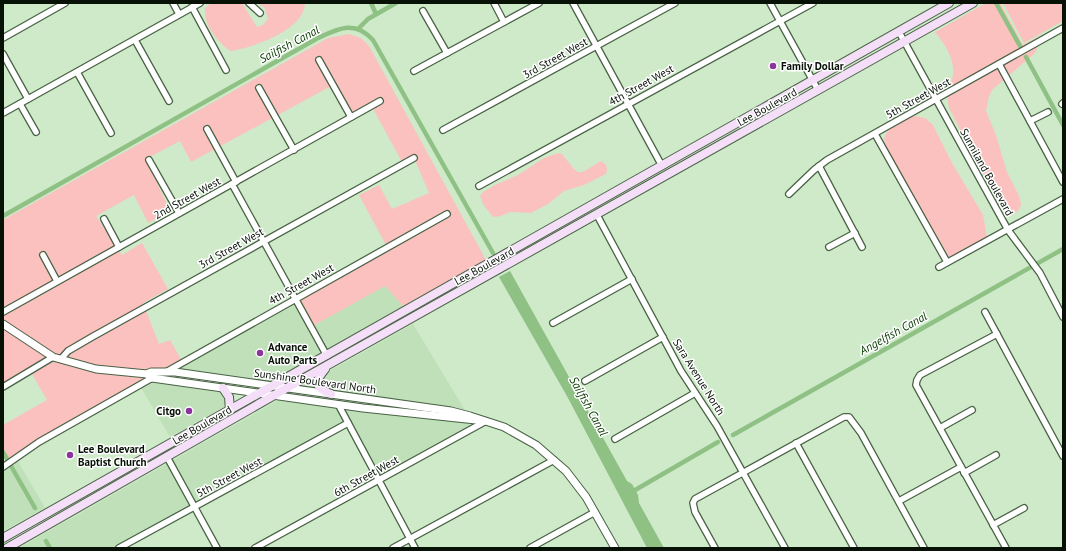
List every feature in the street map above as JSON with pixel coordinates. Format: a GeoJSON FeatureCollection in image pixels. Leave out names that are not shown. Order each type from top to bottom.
{"type":"FeatureCollection","features":[{"type":"Feature","properties":{"kind":"main road","name":"Lee Boulevard"},"geometry":{"type":"LineString","coordinates":[[3,538],[230,410],[269,386],[327,356],[949,3]]}},
{"type":"Feature","properties":{"kind":"main road","name":"Lee Boulevard"},"geometry":{"type":"LineString","coordinates":[[9,547],[285,389],[328,367],[973,3]]}},
{"type":"Feature","properties":{"kind":"main road"},"geometry":{"type":"LineString","coordinates":[[597,215],[598,210],[604,205],[670,168],[678,157]]}},
{"type":"Feature","properties":{"kind":"main road"},"geometry":{"type":"LineString","coordinates":[[328,367],[318,382],[320,390],[331,394]]}},
{"type":"Feature","properties":{"kind":"main road"},"geometry":{"type":"LineString","coordinates":[[223,388],[229,397],[230,410]]}},
{"type":"Feature","properties":{"kind":"main road"},"geometry":{"type":"LineString","coordinates":[[81,506],[83,499],[131,471],[137,462]]}},
{"type":"Feature","properties":{"kind":"main road"},"geometry":{"type":"LineString","coordinates":[[9,547],[18,536],[65,509],[67,501]]}},
{"type":"Feature","properties":{"kind":"street"},"geometry":{"type":"LineString","coordinates":[[3,38],[65,3]]}},
{"type":"Feature","properties":{"kind":"street"},"geometry":{"type":"LineString","coordinates":[[172,3],[179,14]]}},
{"type":"Feature","properties":{"kind":"street"},"geometry":{"type":"LineString","coordinates":[[3,113],[200,3]]}},
{"type":"Feature","properties":{"kind":"street"},"geometry":{"type":"LineString","coordinates":[[249,3],[260,13]]}},
{"type":"Feature","properties":{"kind":"street"},"geometry":{"type":"LineString","coordinates":[[494,3],[504,22]]}},
{"type":"Feature","properties":{"kind":"street"},"geometry":{"type":"LineString","coordinates":[[414,71],[539,3]]}},
{"type":"Feature","properties":{"kind":"street"},"geometry":{"type":"LineString","coordinates":[[573,3],[662,166]]}},
{"type":"Feature","properties":{"kind":"street","name":"3rd Street West"},"geometry":{"type":"LineString","coordinates":[[444,130],[675,3]]}},
{"type":"Feature","properties":{"kind":"street"},"geometry":{"type":"LineString","coordinates":[[770,3],[818,90]]}},
{"type":"Feature","properties":{"kind":"street","name":"4th Street West"},"geometry":{"type":"LineString","coordinates":[[479,186],[812,3]]}},
{"type":"Feature","properties":{"kind":"street"},"geometry":{"type":"LineString","coordinates":[[192,7],[226,70]]}},
{"type":"Feature","properties":{"kind":"street"},"geometry":{"type":"LineString","coordinates":[[423,11],[447,53]]}},
{"type":"Feature","properties":{"kind":"street","name":"5th Street West"},"geometry":{"type":"LineString","coordinates":[[789,194],[818,166],[1063,28]]}},
{"type":"Feature","properties":{"kind":"street","name":"Sunniland Boulevard"},"geometry":{"type":"LineString","coordinates":[[899,32],[1008,230],[1040,273],[1063,317]]}},
{"type":"Feature","properties":{"kind":"street"},"geometry":{"type":"LineString","coordinates":[[135,40],[169,101]]}},
{"type":"Feature","properties":{"kind":"street"},"geometry":{"type":"LineString","coordinates":[[3,54],[28,99]]}},
{"type":"Feature","properties":{"kind":"street"},"geometry":{"type":"LineString","coordinates":[[319,60],[351,117]]}},
{"type":"Feature","properties":{"kind":"street"},"geometry":{"type":"LineString","coordinates":[[999,64],[1062,180]]}},
{"type":"Feature","properties":{"kind":"street"},"geometry":{"type":"LineString","coordinates":[[77,72],[111,133]]}},
{"type":"Feature","properties":{"kind":"street"},"geometry":{"type":"LineString","coordinates":[[259,88],[294,150]]}},
{"type":"Feature","properties":{"kind":"street","name":"2nd Street West"},"geometry":{"type":"LineString","coordinates":[[3,312],[380,101]]}},
{"type":"Feature","properties":{"kind":"street"},"geometry":{"type":"LineString","coordinates":[[20,104],[36,132]]}},
{"type":"Feature","properties":{"kind":"street"},"geometry":{"type":"LineString","coordinates":[[1030,121],[1048,112]]}},
{"type":"Feature","properties":{"kind":"street"},"geometry":{"type":"LineString","coordinates":[[207,129],[264,241],[327,356]]}},
{"type":"Feature","properties":{"kind":"street"},"geometry":{"type":"LineString","coordinates":[[875,134],[947,262]]}},
{"type":"Feature","properties":{"kind":"street","name":"3rd Street West"},"geometry":{"type":"LineString","coordinates":[[61,359],[68,351],[414,158]]}},
{"type":"Feature","properties":{"kind":"street"},"geometry":{"type":"LineString","coordinates":[[149,160],[179,213]]}},
{"type":"Feature","properties":{"kind":"street"},"geometry":{"type":"LineString","coordinates":[[818,166],[862,247]]}},
{"type":"Feature","properties":{"kind":"street"},"geometry":{"type":"LineString","coordinates":[[939,267],[1063,199]]}},
{"type":"Feature","properties":{"kind":"street","name":"4th Street West"},"geometry":{"type":"LineString","coordinates":[[165,372],[447,214]]}},
{"type":"Feature","properties":{"kind":"street","name":"Sara Avenue North"},"geometry":{"type":"LineString","coordinates":[[597,215],[663,337],[695,393],[715,421],[785,548]]}},
{"type":"Feature","properties":{"kind":"street"},"geometry":{"type":"LineString","coordinates":[[104,219],[119,247]]}},
{"type":"Feature","properties":{"kind":"street"},"geometry":{"type":"LineString","coordinates":[[829,247],[855,233]]}},
{"type":"Feature","properties":{"kind":"street"},"geometry":{"type":"LineString","coordinates":[[43,255],[57,281]]}},
{"type":"Feature","properties":{"kind":"street"},"geometry":{"type":"LineString","coordinates":[[553,323],[632,279]]}},
{"type":"Feature","properties":{"kind":"street"},"geometry":{"type":"LineString","coordinates":[[985,312],[1063,456]]}},
{"type":"Feature","properties":{"kind":"street","name":"Sunshine Boulevard North"},"geometry":{"type":"LineString","coordinates":[[3,324],[53,358],[96,369],[412,414],[482,420]]}},
{"type":"Feature","properties":{"kind":"street"},"geometry":{"type":"LineString","coordinates":[[997,334],[920,375],[916,385],[1006,548]]}},
{"type":"Feature","properties":{"kind":"street"},"geometry":{"type":"LineString","coordinates":[[585,381],[663,337]]}},
{"type":"Feature","properties":{"kind":"street"},"geometry":{"type":"LineString","coordinates":[[3,387],[53,358]]}},
{"type":"Feature","properties":{"kind":"street","name":"Sunshine Boulevard North"},"geometry":{"type":"LineString","coordinates":[[149,376],[151,372],[165,372],[450,411],[482,420],[524,438],[554,460],[574,480],[595,512],[615,548]]}},
{"type":"Feature","properties":{"kind":"street"},"geometry":{"type":"LineString","coordinates":[[3,467],[39,442],[149,376]]}},
{"type":"Feature","properties":{"kind":"street"},"geometry":{"type":"LineString","coordinates":[[615,439],[695,393]]}},
{"type":"Feature","properties":{"kind":"street"},"geometry":{"type":"LineString","coordinates":[[338,404],[414,548]]}},
{"type":"Feature","properties":{"kind":"street"},"geometry":{"type":"LineString","coordinates":[[406,405],[412,414],[416,410],[444,413],[450,411]]}},
{"type":"Feature","properties":{"kind":"street"},"geometry":{"type":"LineString","coordinates":[[940,428],[972,410]]}},
{"type":"Feature","properties":{"kind":"street"},"geometry":{"type":"LineString","coordinates":[[715,548],[695,512],[693,503],[695,499],[844,417],[850,417],[861,433],[924,548]]}},
{"type":"Feature","properties":{"kind":"street","name":"6th Street West"},"geometry":{"type":"LineString","coordinates":[[255,548],[482,420]]}},
{"type":"Feature","properties":{"kind":"street","name":"5th Street West"},"geometry":{"type":"LineString","coordinates":[[119,548],[348,423]]}},
{"type":"Feature","properties":{"kind":"street"},"geometry":{"type":"LineString","coordinates":[[796,443],[854,548]]}},
{"type":"Feature","properties":{"kind":"street"},"geometry":{"type":"LineString","coordinates":[[964,473],[996,455]]}},
{"type":"Feature","properties":{"kind":"street"},"geometry":{"type":"LineString","coordinates":[[167,457],[217,548]]}},
{"type":"Feature","properties":{"kind":"street"},"geometry":{"type":"LineString","coordinates":[[393,548],[554,460]]}},
{"type":"Feature","properties":{"kind":"street"},"geometry":{"type":"LineString","coordinates":[[899,501],[961,467]]}},
{"type":"Feature","properties":{"kind":"street"},"geometry":{"type":"LineString","coordinates":[[993,525],[1024,508]]}},
{"type":"Feature","properties":{"kind":"street"},"geometry":{"type":"LineString","coordinates":[[530,548],[595,512]]}},
{"type":"Feature","properties":{"kind":"shaded area"},"geometry":{"type":"Polygon","coordinates":[[[211,3],[242,3],[257,27],[263,25],[268,19],[265,8],[257,3],[305,3],[303,13],[287,29],[263,42],[230,51],[220,42],[209,27],[205,15],[205,8],[211,3]]]}},
{"type":"Feature","properties":{"kind":"shaded area"},"geometry":{"type":"Polygon","coordinates":[[[986,3],[1000,3],[1023,45],[1046,33],[1034,54],[993,89],[989,96],[986,111],[996,135],[1007,172],[1020,198],[1021,205],[1018,211],[1012,215],[1006,212],[987,182],[949,108],[948,93],[953,75],[951,57],[935,32],[986,3]]]}},
{"type":"Feature","properties":{"kind":"shaded area"},"geometry":{"type":"Polygon","coordinates":[[[1003,3],[1063,3],[1063,21],[1024,43],[1003,3]]]}},
{"type":"Feature","properties":{"kind":"shaded area"},"geometry":{"type":"Polygon","coordinates":[[[349,34],[361,38],[369,46],[486,260],[403,306],[385,286],[311,327],[296,299],[387,247],[359,195],[379,185],[392,209],[429,193],[414,158],[403,164],[372,107],[347,117],[335,84],[191,162],[180,141],[146,159],[170,211],[148,223],[134,195],[96,216],[122,255],[142,243],[168,289],[143,303],[159,344],[170,340],[183,363],[170,370],[147,371],[96,367],[53,355],[3,321],[3,220],[328,38],[349,34]]]}},
{"type":"Feature","properties":{"kind":"shaded area"},"geometry":{"type":"Polygon","coordinates":[[[915,116],[925,118],[933,125],[952,163],[983,215],[987,237],[975,248],[958,255],[947,257],[887,151],[884,139],[889,130],[901,121],[915,116]]]}},
{"type":"Feature","properties":{"kind":"shaded area"},"geometry":{"type":"Polygon","coordinates":[[[558,153],[562,154],[576,171],[579,172],[587,170],[601,161],[606,166],[606,174],[584,185],[564,191],[548,204],[531,213],[510,212],[501,216],[493,217],[484,206],[480,196],[483,192],[518,175],[544,158],[558,153]]]}},
{"type":"Feature","properties":{"kind":"shaded area"},"geometry":{"type":"Polygon","coordinates":[[[510,271],[627,481],[632,484],[638,495],[639,503],[664,548],[647,548],[568,398],[499,277],[510,271]]]}},
{"type":"Feature","properties":{"kind":"shaded area"},"geometry":{"type":"Polygon","coordinates":[[[385,286],[403,306],[266,383],[175,370],[296,299],[311,327],[385,286]]]}},
{"type":"Feature","properties":{"kind":"shaded area"},"geometry":{"type":"Polygon","coordinates":[[[413,324],[466,412],[331,391],[322,388],[321,380],[324,374],[413,324]]]}},
{"type":"Feature","properties":{"kind":"shaded area"},"geometry":{"type":"Polygon","coordinates":[[[3,327],[51,359],[150,379],[9,462],[3,450],[3,425],[47,400],[32,374],[3,389],[3,327]]]}},
{"type":"Feature","properties":{"kind":"shaded area"},"geometry":{"type":"Polygon","coordinates":[[[151,381],[222,390],[227,398],[227,405],[170,437],[140,386],[151,381]]]}},
{"type":"Feature","properties":{"kind":"shaded area"},"geometry":{"type":"Polygon","coordinates":[[[292,393],[404,407],[407,411],[289,395],[292,393]]]}},
{"type":"Feature","properties":{"kind":"shaded area"},"geometry":{"type":"Polygon","coordinates":[[[282,398],[411,417],[470,423],[479,422],[376,479],[345,425],[126,548],[19,548],[282,398]]]}},
{"type":"Feature","properties":{"kind":"shaded area"},"geometry":{"type":"Polygon","coordinates":[[[16,458],[45,508],[3,531],[3,465],[16,458]]]}},
{"type":"Feature","properties":{"kind":"waterway"},"geometry":{"type":"LineString","coordinates":[[371,3],[376,14]]}},
{"type":"Feature","properties":{"kind":"waterway"},"geometry":{"type":"LineString","coordinates":[[358,29],[368,19],[396,3]]}},
{"type":"Feature","properties":{"kind":"waterway"},"geometry":{"type":"LineString","coordinates":[[996,3],[1020,46]]}},
{"type":"Feature","properties":{"kind":"waterway","name":"Sailfish Canal"},"geometry":{"type":"LineString","coordinates":[[3,216],[318,38],[333,31],[353,28],[360,30],[373,40],[493,253]]}},
{"type":"Feature","properties":{"kind":"waterway"},"geometry":{"type":"LineString","coordinates":[[1026,57],[1063,125]]}},
{"type":"Feature","properties":{"kind":"waterway","name":"Angelfish Canal"},"geometry":{"type":"LineString","coordinates":[[733,435],[1063,249]]}},
{"type":"Feature","properties":{"kind":"waterway","name":"Angelfish Canal"},"geometry":{"type":"LineString","coordinates":[[630,493],[718,442]]}},
{"type":"Feature","properties":{"kind":"waterway"},"geometry":{"type":"LineString","coordinates":[[3,452],[35,508]]}},
{"type":"Feature","properties":{"kind":"waterway"},"geometry":{"type":"LineString","coordinates":[[46,541],[50,548]]}},
{"type":"Feature","properties":{"kind":"place","name":"Family Dollar"},"geometry":{"type":"Point","coordinates":[773,66]}},
{"type":"Feature","properties":{"kind":"place","name":"Advance Auto Parts"},"geometry":{"type":"Point","coordinates":[260,353]}},
{"type":"Feature","properties":{"kind":"place","name":"Citgo"},"geometry":{"type":"Point","coordinates":[189,411]}},
{"type":"Feature","properties":{"kind":"place","name":"Lee Boulevard Baptist Church"},"geometry":{"type":"Point","coordinates":[70,455]}}]}
